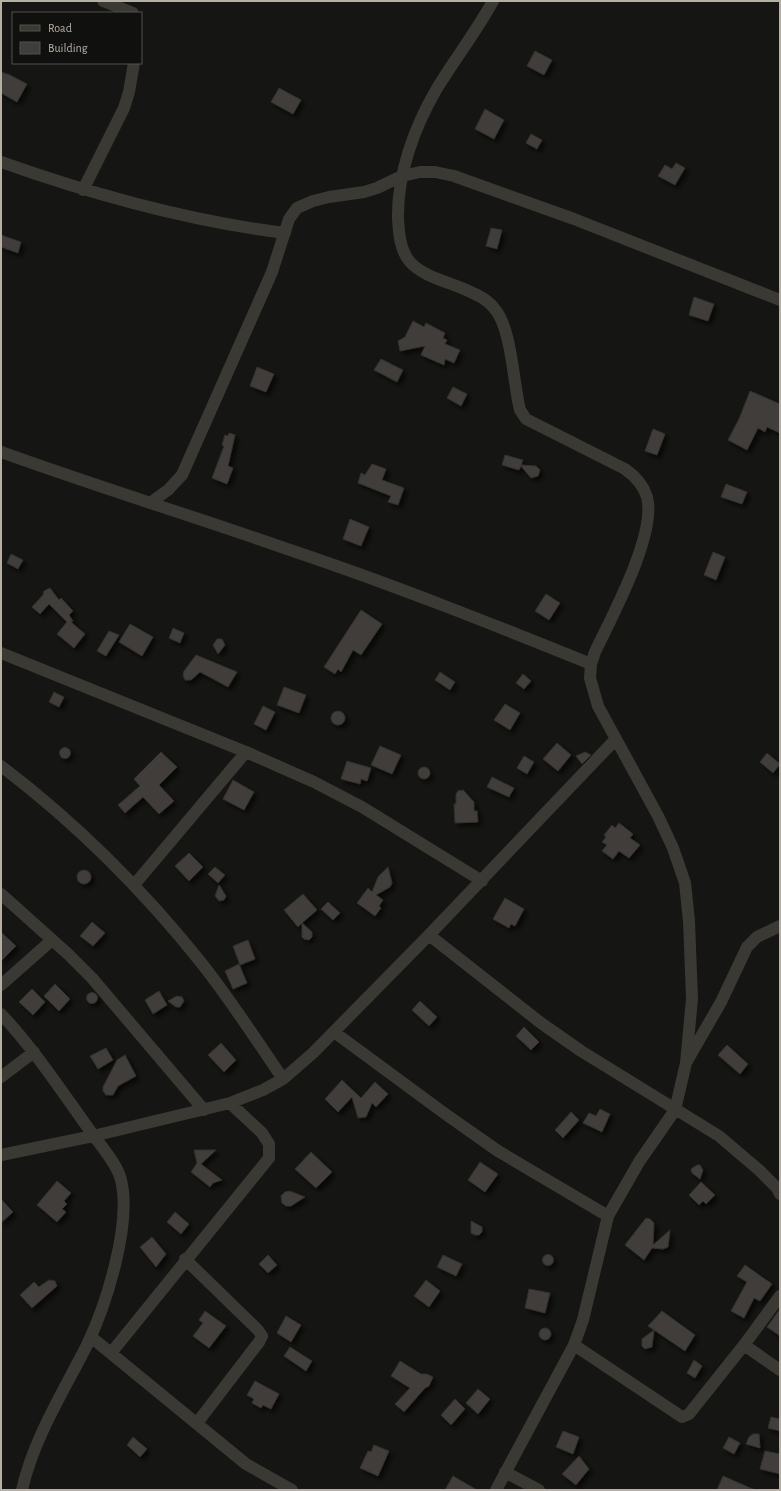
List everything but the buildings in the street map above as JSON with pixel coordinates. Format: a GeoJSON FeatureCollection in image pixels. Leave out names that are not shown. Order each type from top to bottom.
{"type":"FeatureCollection","features":[{"type":"Feature","properties":{"kind":"street"},"geometry":{"type":"LineString","coordinates":[[103,1],[130,12]]}},
{"type":"Feature","properties":{"kind":"street"},"geometry":{"type":"LineString","coordinates":[[493,1],[427,106],[402,176],[398,209],[398,233],[403,251],[410,262],[422,271],[484,298],[495,308],[502,321],[508,344],[520,410],[526,419],[625,469],[636,477],[644,488],[647,498],[647,514],[638,555],[630,580],[595,652],[591,664],[590,678],[598,706],[615,740],[658,816],[673,848],[685,883],[689,921],[692,999],[686,1063],[675,1110],[639,1162],[608,1216],[583,1320],[574,1345],[561,1372],[496,1490]]}},
{"type":"Feature","properties":{"kind":"street"},"geometry":{"type":"LineString","coordinates":[[83,190],[124,108],[129,92],[134,64]]}},
{"type":"Feature","properties":{"kind":"street"},"geometry":{"type":"LineString","coordinates":[[1,162],[83,190],[186,217],[285,233]]}},
{"type":"Feature","properties":{"kind":"street"},"geometry":{"type":"LineString","coordinates":[[150,502],[168,490],[182,475],[272,272],[289,219],[298,208],[313,201],[370,190],[402,176],[420,172],[435,172],[454,176],[574,219],[780,300]]}},
{"type":"Feature","properties":{"kind":"street"},"geometry":{"type":"LineString","coordinates":[[1,452],[92,485],[150,502],[295,551],[448,607],[591,664]]}},
{"type":"Feature","properties":{"kind":"street"},"geometry":{"type":"LineString","coordinates":[[1,652],[246,752],[314,782],[362,807],[482,881]]}},
{"type":"Feature","properties":{"kind":"street"},"geometry":{"type":"LineString","coordinates":[[1,1155],[94,1136],[230,1103],[283,1079],[334,1032],[482,881],[615,740]]}},
{"type":"Feature","properties":{"kind":"street"},"geometry":{"type":"LineString","coordinates":[[134,885],[246,752]]}},
{"type":"Feature","properties":{"kind":"street"},"geometry":{"type":"LineString","coordinates":[[1,766],[74,828],[134,885],[203,966],[283,1079]]}},
{"type":"Feature","properties":{"kind":"street"},"geometry":{"type":"LineString","coordinates":[[1,894],[68,954],[109,997],[204,1110]]}},
{"type":"Feature","properties":{"kind":"street"},"geometry":{"type":"LineString","coordinates":[[686,1063],[717,1008],[747,947],[757,937],[780,926]]}},
{"type":"Feature","properties":{"kind":"street"},"geometry":{"type":"LineString","coordinates":[[429,935],[541,1023],[581,1052],[719,1136],[760,1170],[779,1189]]}},
{"type":"Feature","properties":{"kind":"street"},"geometry":{"type":"LineString","coordinates":[[1,985],[52,940]]}},
{"type":"Feature","properties":{"kind":"street"},"geometry":{"type":"LineString","coordinates":[[1,1014],[34,1052],[94,1136],[121,1178],[125,1198],[124,1223],[102,1309],[91,1337],[31,1459],[22,1490]]}},
{"type":"Feature","properties":{"kind":"street"},"geometry":{"type":"LineString","coordinates":[[334,1032],[498,1151],[608,1216]]}},
{"type":"Feature","properties":{"kind":"street"},"geometry":{"type":"LineString","coordinates":[[1,1077],[34,1052]]}},
{"type":"Feature","properties":{"kind":"street"},"geometry":{"type":"LineString","coordinates":[[111,1353],[185,1259],[269,1158],[269,1144],[262,1133],[230,1103]]}},
{"type":"Feature","properties":{"kind":"street"},"geometry":{"type":"LineString","coordinates":[[185,1259],[258,1330],[262,1336],[197,1423]]}},
{"type":"Feature","properties":{"kind":"street"},"geometry":{"type":"LineString","coordinates":[[574,1345],[682,1417],[689,1414],[780,1296]]}},
{"type":"Feature","properties":{"kind":"street"},"geometry":{"type":"LineString","coordinates":[[91,1337],[246,1464],[292,1490]]}},
{"type":"Feature","properties":{"kind":"street"},"geometry":{"type":"LineString","coordinates":[[744,1344],[780,1370]]}},
{"type":"Feature","properties":{"kind":"street"},"geometry":{"type":"LineString","coordinates":[[505,1472],[539,1490]]}}]}
